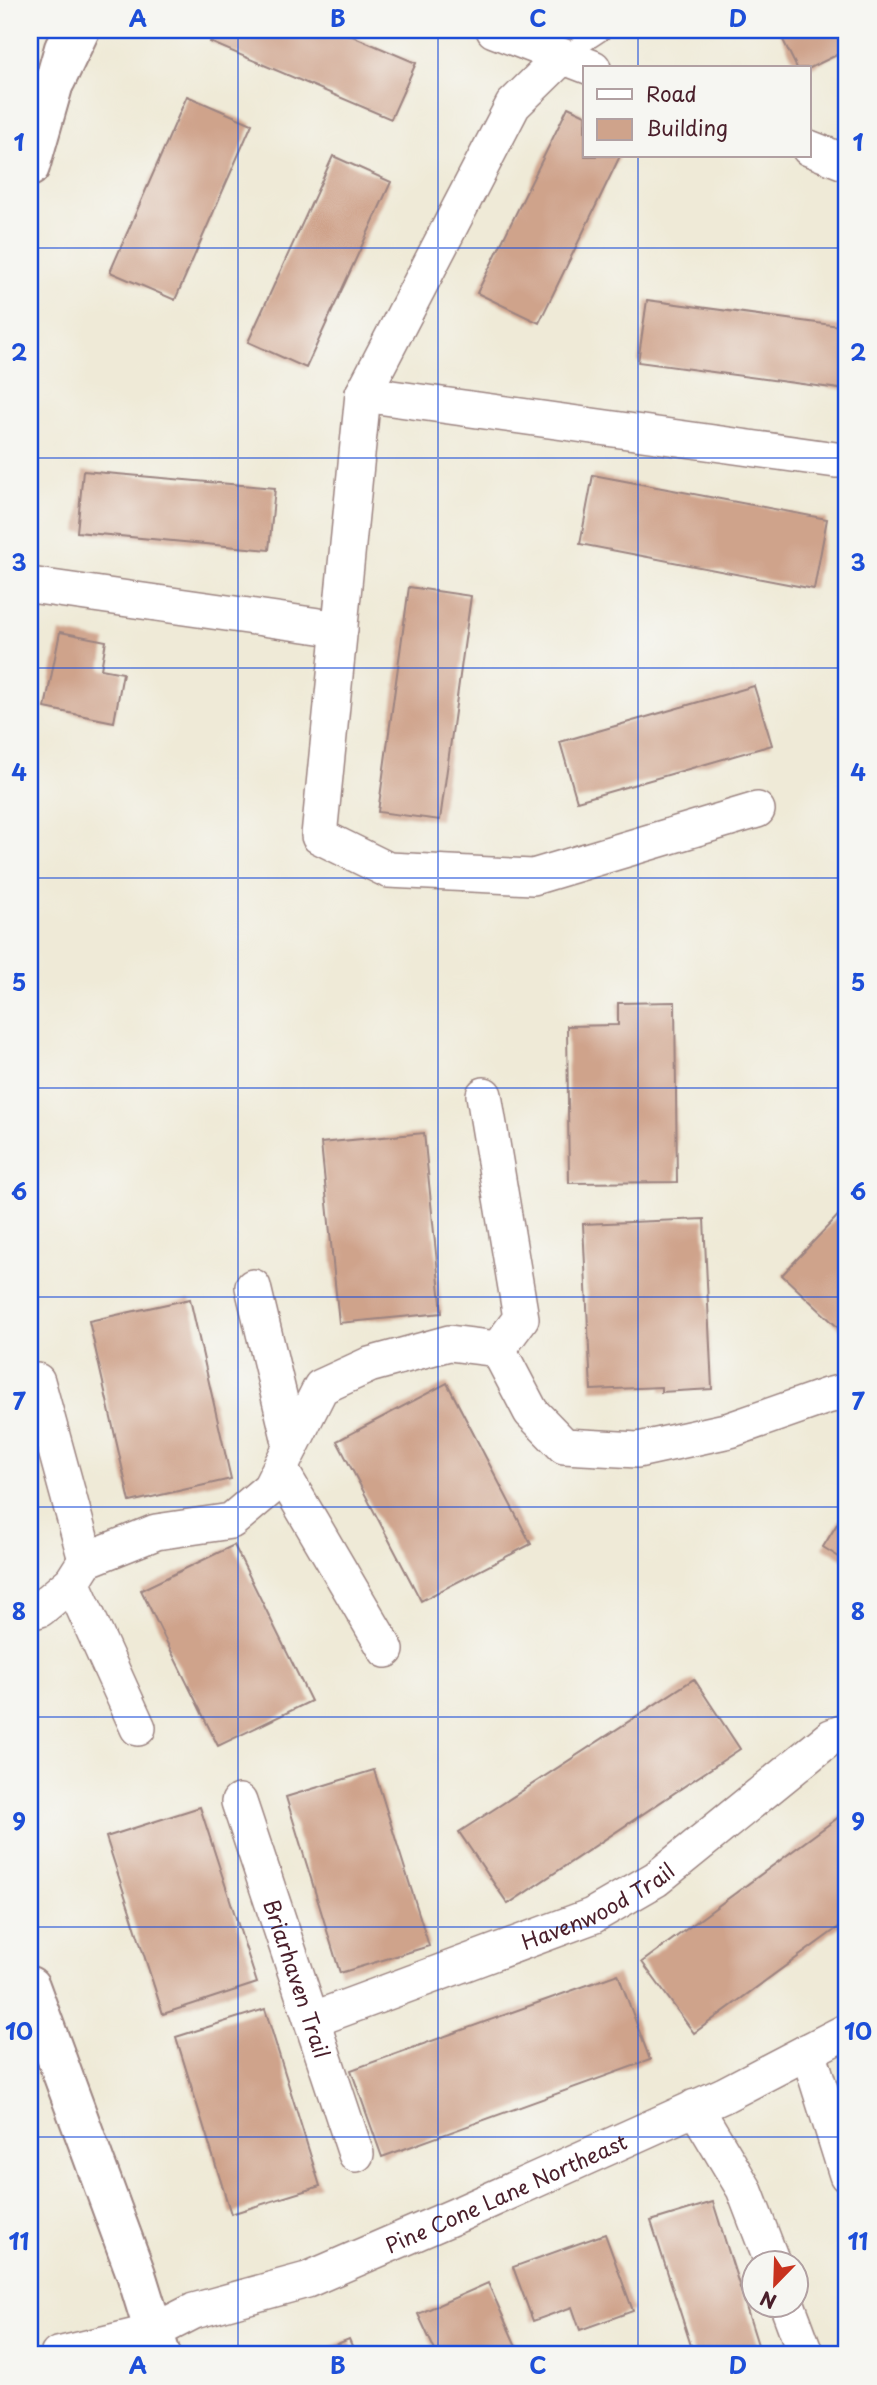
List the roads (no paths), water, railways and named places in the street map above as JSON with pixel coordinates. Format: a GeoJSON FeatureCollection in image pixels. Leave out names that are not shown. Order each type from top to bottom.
{"type":"FeatureCollection","features":[{"type":"Feature","properties":{"kind":"street"},"geometry":{"type":"LineString","coordinates":[[30,167],[68,30]]}},
{"type":"Feature","properties":{"kind":"street"},"geometry":{"type":"LineString","coordinates":[[56,80],[80,30]]}},
{"type":"Feature","properties":{"kind":"street"},"geometry":{"type":"LineString","coordinates":[[495,30],[578,63]]}},
{"type":"Feature","properties":{"kind":"street"},"geometry":{"type":"LineString","coordinates":[[578,63],[513,105],[363,394],[319,836],[388,870],[533,877],[757,810]]}},
{"type":"Feature","properties":{"kind":"street"},"geometry":{"type":"LineString","coordinates":[[810,149],[847,163]]}},
{"type":"Feature","properties":{"kind":"street"},"geometry":{"type":"LineString","coordinates":[[363,394],[836,460]]}},
{"type":"Feature","properties":{"kind":"street"},"geometry":{"type":"LineString","coordinates":[[30,585],[340,629]]}},
{"type":"Feature","properties":{"kind":"street"},"geometry":{"type":"LineString","coordinates":[[484,1095],[521,1318],[498,1349]]}},
{"type":"Feature","properties":{"kind":"street"},"geometry":{"type":"LineString","coordinates":[[253,1287],[286,1457],[386,1650]]}},
{"type":"Feature","properties":{"kind":"street"},"geometry":{"type":"LineString","coordinates":[[30,1612],[40,1609],[79,1571],[156,1532],[231,1521],[270,1488],[321,1387],[369,1365],[449,1343],[498,1349]]}},
{"type":"Feature","properties":{"kind":"street"},"geometry":{"type":"LineString","coordinates":[[498,1349],[531,1412],[564,1446],[638,1450],[730,1430],[847,1391]]}},
{"type":"Feature","properties":{"kind":"street"},"geometry":{"type":"LineString","coordinates":[[37,1381],[79,1571],[138,1728]]}},
{"type":"Feature","properties":{"kind":"street","name":"Havenwood Trail"},"geometry":{"type":"LineString","coordinates":[[312,2020],[592,1916],[656,1879],[831,1737],[847,1731]]}},
{"type":"Feature","properties":{"kind":"street","name":"Briarhaven Trail"},"geometry":{"type":"LineString","coordinates":[[239,1802],[356,2154]]}},
{"type":"Feature","properties":{"kind":"street"},"geometry":{"type":"LineString","coordinates":[[30,1986],[136,2274],[157,2344]]}},
{"type":"Feature","properties":{"kind":"street","name":"Pine Cone Lane Northeast"},"geometry":{"type":"LineString","coordinates":[[58,2355],[157,2344],[194,2311],[307,2280],[724,2095],[847,2031]]}},
{"type":"Feature","properties":{"kind":"street"},"geometry":{"type":"LineString","coordinates":[[808,2052],[847,2175]]}},
{"type":"Feature","properties":{"kind":"street"},"geometry":{"type":"LineString","coordinates":[[695,2107],[744,2189],[766,2248]]}},
{"type":"Feature","properties":{"kind":"street"},"geometry":{"type":"LineString","coordinates":[[792,2318],[806,2355]]}},
{"type":"Feature","properties":{"kind":"lane"},"geometry":{"type":"LineString","coordinates":[[578,63],[603,30]]}}]}
